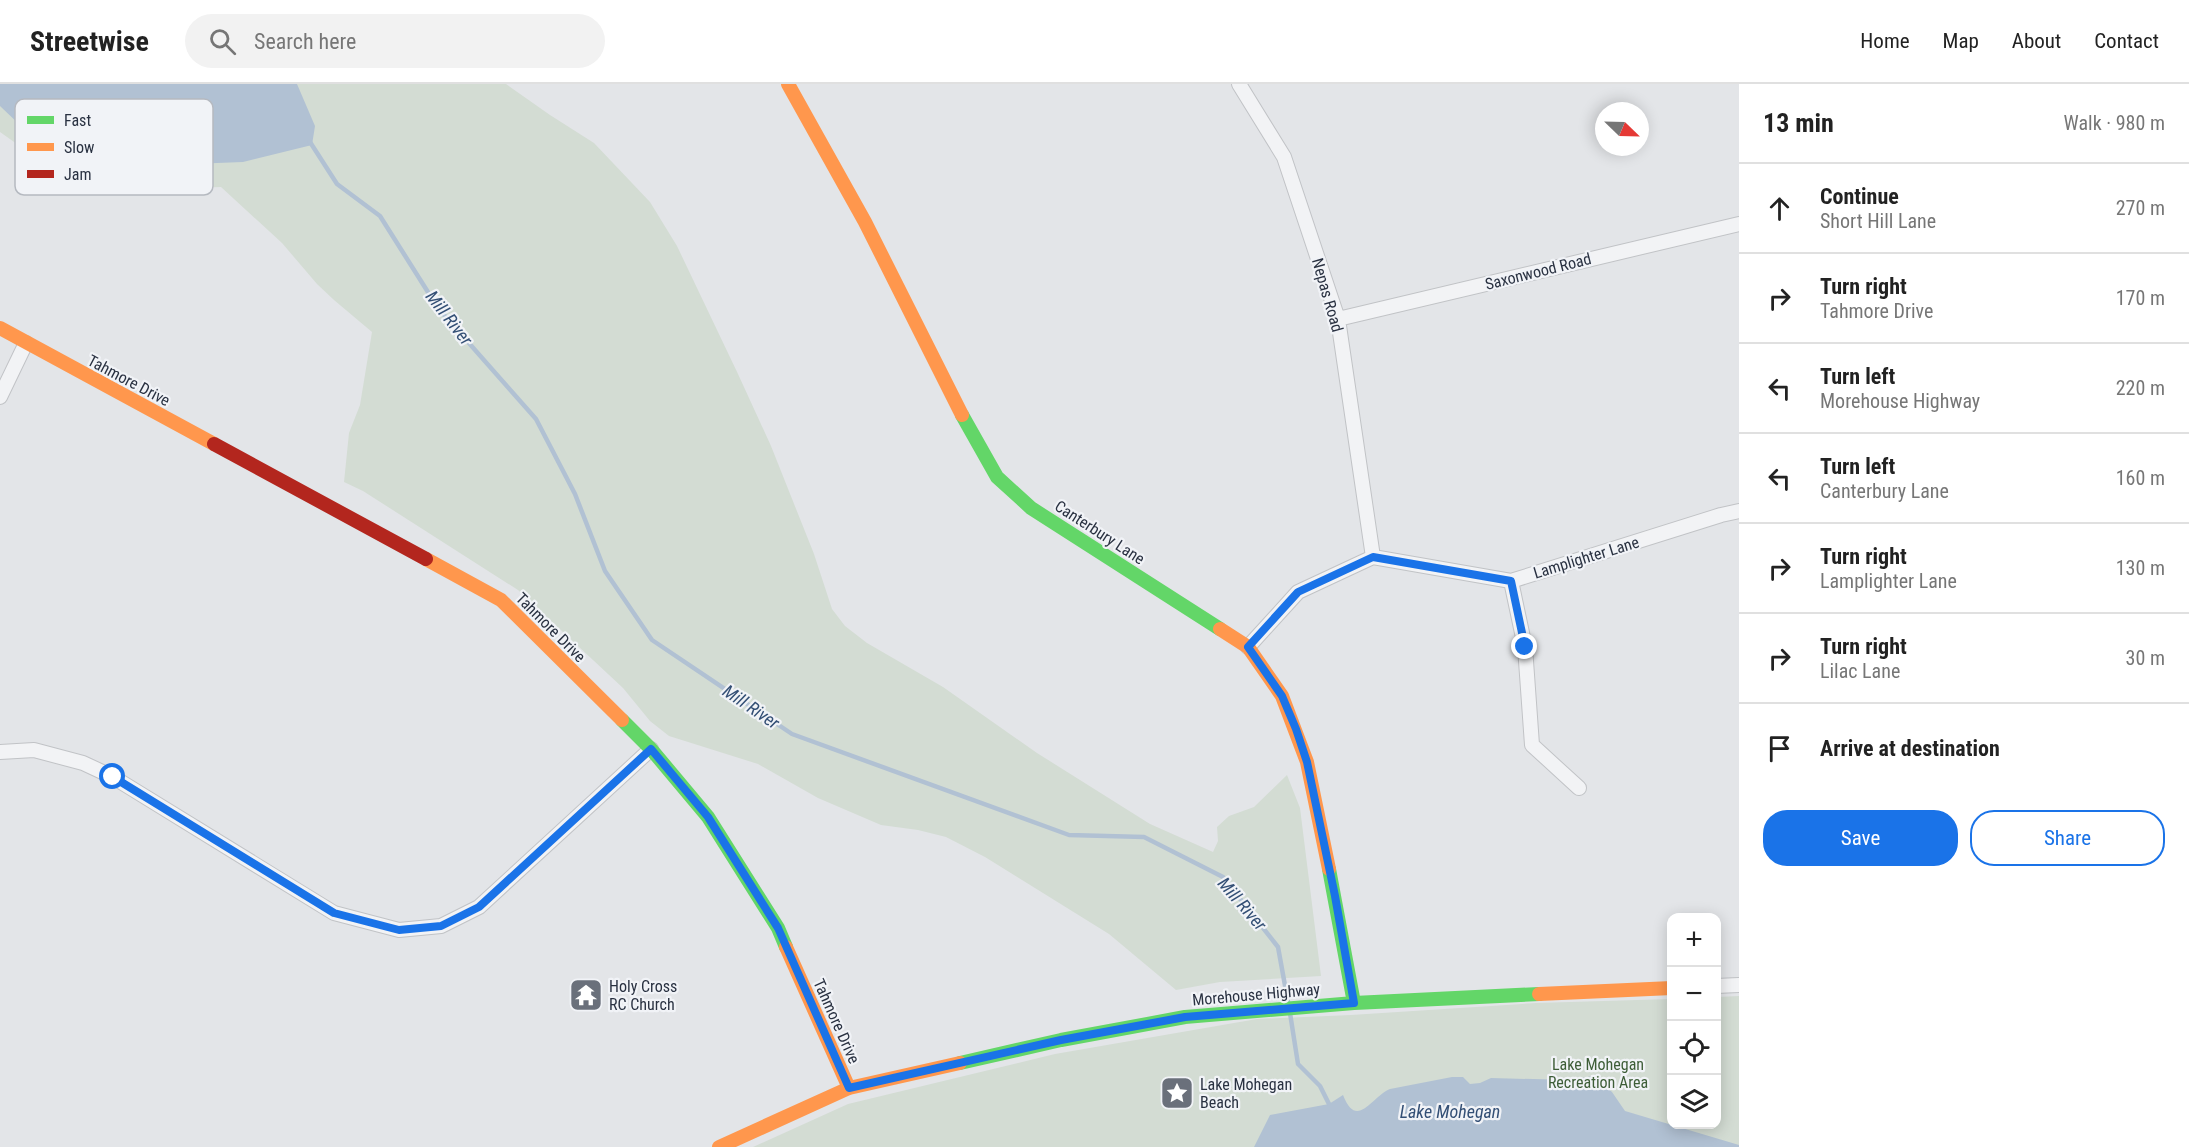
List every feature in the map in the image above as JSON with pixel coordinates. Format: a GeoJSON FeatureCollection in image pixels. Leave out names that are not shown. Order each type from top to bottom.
{"type":"FeatureCollection","features":[{"type":"Feature","properties":{"kind":"street","name":"Canterbury Lane"},"geometry":{"type":"LineString","coordinates":[[788,84],[865,222],[970,431],[997,477],[1031,508],[1248,647],[1282,696],[1307,762],[1335,896],[1354,1003]]}},
{"type":"Feature","properties":{"kind":"street","name":"Nepas Road"},"geometry":{"type":"LineString","coordinates":[[1239,84],[1284,157],[1338,319],[1373,557]]}},
{"type":"Feature","properties":{"kind":"street","name":"Saxonwood Road"},"geometry":{"type":"LineString","coordinates":[[1338,319],[1739,224]]}},
{"type":"Feature","properties":{"kind":"street","name":"Tahmore Drive"},"geometry":{"type":"LineString","coordinates":[[0,328],[501,600],[651,749],[708,817],[778,928],[849,1088]]}},
{"type":"Feature","properties":{"kind":"street"},"geometry":{"type":"LineString","coordinates":[[0,397],[26,343]]}},
{"type":"Feature","properties":{"kind":"street","name":"Lamplighter Lane"},"geometry":{"type":"LineString","coordinates":[[1373,557],[1511,581],[1739,511]]}},
{"type":"Feature","properties":{"kind":"street"},"geometry":{"type":"LineString","coordinates":[[1248,647],[1298,592],[1373,557]]}},
{"type":"Feature","properties":{"kind":"street"},"geometry":{"type":"LineString","coordinates":[[1511,581],[1525,647],[1532,745],[1579,788]]}},
{"type":"Feature","properties":{"kind":"street"},"geometry":{"type":"LineString","coordinates":[[0,752],[34,750],[83,763],[113,777],[334,913],[399,930],[441,926],[479,907],[651,749]]}},
{"type":"Feature","properties":{"kind":"street"},"geometry":{"type":"LineString","coordinates":[[1721,986],[1739,985]]}},
{"type":"Feature","properties":{"kind":"street","name":"Morehouse Highway"},"geometry":{"type":"LineString","coordinates":[[719,1147],[849,1088],[1061,1040],[1185,1017],[1354,1003],[1667,988]]}},
{"type":"Feature","properties":{"kind":"green space"},"geometry":{"type":"Polygon","coordinates":[[[0,84],[506,84],[594,143],[650,202],[677,246],[738,374],[771,446],[814,554],[832,609],[845,626],[867,643],[943,687],[1037,753],[1150,824],[1213,852],[1218,841],[1217,827],[1229,816],[1254,807],[1287,775],[1300,808],[1321,976],[1220,982],[1176,990],[1109,934],[985,857],[946,837],[918,830],[881,825],[818,798],[758,764],[669,736],[650,721],[623,688],[518,590],[363,491],[344,482],[349,433],[360,405],[372,332],[317,284],[282,243],[221,187],[213,187],[213,99],[15,99],[15,143],[0,132],[0,84]]]}},
{"type":"Feature","properties":{"kind":"green space","name":"Lake Mohegan Recreation Area"},"geometry":{"type":"Polygon","coordinates":[[[1739,996],[1739,1147],[753,1147],[848,1104],[1055,1054],[1257,1019],[1536,1003],[1667,999],[1667,1129],[1721,1129],[1721,997],[1739,996]]]}},
{"type":"Feature","properties":{"kind":"water"},"geometry":{"type":"Polygon","coordinates":[[[0,84],[297,84],[315,126],[312,145],[243,162],[213,163],[213,99],[15,99],[15,120],[0,106],[0,84]]]}},
{"type":"Feature","properties":{"kind":"water","name":"Lake Mohegan"},"geometry":{"type":"Polygon","coordinates":[[[1593,1076],[1612,1092],[1625,1111],[1667,1124],[1667,1129],[1685,1129],[1739,1145],[1739,1147],[1254,1147],[1270,1115],[1329,1104],[1343,1095],[1348,1105],[1359,1111],[1390,1089],[1452,1077],[1463,1077],[1470,1084],[1491,1078],[1571,1080],[1593,1076]]]}},
{"type":"Feature","properties":{"kind":"waterway","name":"Mill River"},"geometry":{"type":"LineString","coordinates":[[310,142],[337,184],[380,216],[438,308],[536,419],[575,494],[605,571],[652,640],[792,734],[1069,835],[1144,837],[1223,877],[1278,947],[1288,1002]]}},
{"type":"Feature","properties":{"kind":"waterway","name":"Mill River"},"geometry":{"type":"LineString","coordinates":[[1290,1013],[1298,1064],[1320,1086],[1329,1104]]}},
{"type":"Feature","properties":{"kind":"traffic: fast"},"geometry":{"type":"LineString","coordinates":[[962,415],[997,477],[1031,508],[1220,629]]}},
{"type":"Feature","properties":{"kind":"traffic: fast"},"geometry":{"type":"LineString","coordinates":[[622,720],[651,749],[708,817],[778,928],[786,947]]}},
{"type":"Feature","properties":{"kind":"traffic: fast"},"geometry":{"type":"LineString","coordinates":[[1329,869],[1354,1003]]}},
{"type":"Feature","properties":{"kind":"traffic: fast"},"geometry":{"type":"LineString","coordinates":[[960,1063],[1061,1040],[1185,1017],[1354,1003],[1539,994]]}},
{"type":"Feature","properties":{"kind":"traffic: slow"},"geometry":{"type":"LineString","coordinates":[[788,84],[865,222],[962,415]]}},
{"type":"Feature","properties":{"kind":"traffic: slow"},"geometry":{"type":"LineString","coordinates":[[0,328],[214,444]]}},
{"type":"Feature","properties":{"kind":"traffic: slow"},"geometry":{"type":"LineString","coordinates":[[426,559],[501,600],[622,720]]}},
{"type":"Feature","properties":{"kind":"traffic: slow"},"geometry":{"type":"LineString","coordinates":[[1220,629],[1248,647],[1282,696],[1307,762],[1329,869]]}},
{"type":"Feature","properties":{"kind":"traffic: slow"},"geometry":{"type":"LineString","coordinates":[[786,947],[849,1088]]}},
{"type":"Feature","properties":{"kind":"traffic: slow"},"geometry":{"type":"LineString","coordinates":[[1539,994],[1667,988]]}},
{"type":"Feature","properties":{"kind":"traffic: slow"},"geometry":{"type":"LineString","coordinates":[[719,1147],[849,1088],[960,1063]]}},
{"type":"Feature","properties":{"kind":"traffic: jam"},"geometry":{"type":"LineString","coordinates":[[214,444],[426,559]]}},
{"type":"Feature","properties":{"kind":"place","name":"Holy Cross RC Church"},"geometry":{"type":"Point","coordinates":[586,995]}},
{"type":"Feature","properties":{"kind":"place","name":"Lake Mohegan Beach"},"geometry":{"type":"Point","coordinates":[1177,1093]}},
{"type":"Feature","properties":{"kind":"route"},"geometry":{"type":"LineString","coordinates":[[113,777],[334,913],[399,930],[441,926],[479,907],[651,749],[708,817],[778,928],[849,1088],[1061,1040],[1185,1017],[1354,1003],[1335,896],[1307,762],[1282,696],[1248,647],[1298,592],[1373,557],[1511,581],[1525,647]]}}]}
